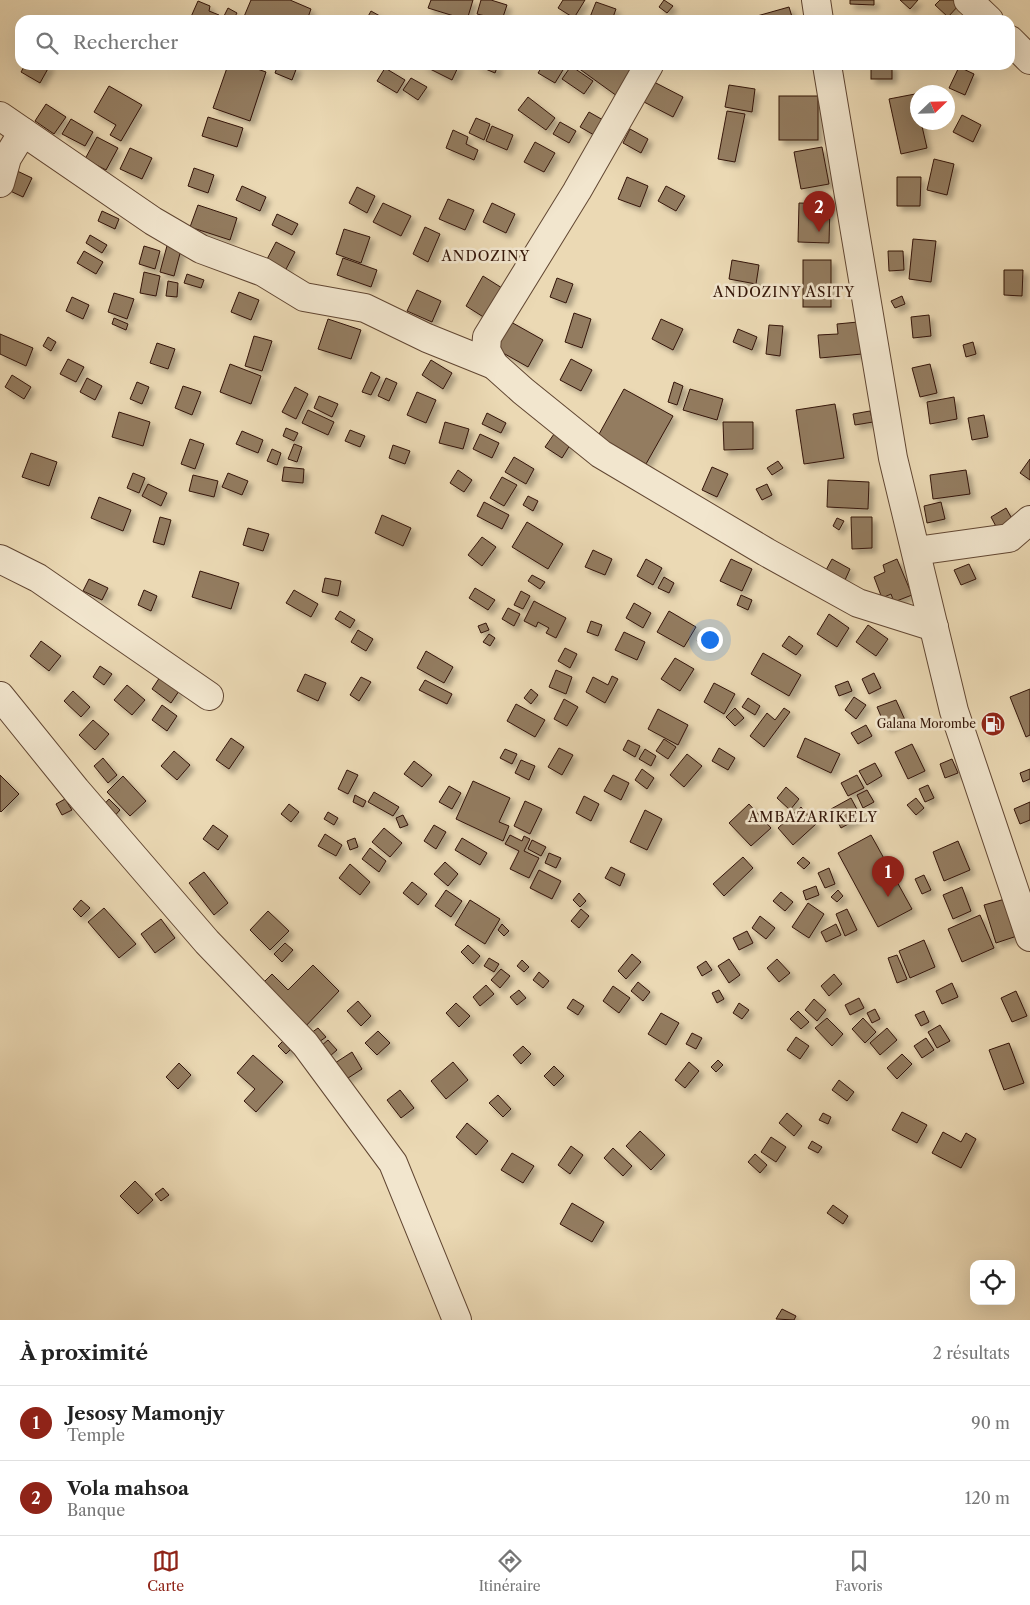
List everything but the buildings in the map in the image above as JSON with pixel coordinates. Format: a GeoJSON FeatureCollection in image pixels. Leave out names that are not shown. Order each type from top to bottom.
{"type":"FeatureCollection","features":[{"type":"Feature","properties":{"kind":"street"},"geometry":{"type":"LineString","coordinates":[[816,0],[818,15]]}},
{"type":"Feature","properties":{"kind":"street"},"geometry":{"type":"LineString","coordinates":[[968,0],[984,15]]}},
{"type":"Feature","properties":{"kind":"street"},"geometry":{"type":"LineString","coordinates":[[1015,45],[1030,60]]}},
{"type":"Feature","properties":{"kind":"street"},"geometry":{"type":"LineString","coordinates":[[646,70],[577,191],[487,337],[486,350],[494,364],[523,391],[601,454],[766,552],[858,603],[934,627]]}},
{"type":"Feature","properties":{"kind":"street"},"geometry":{"type":"LineString","coordinates":[[828,70],[893,458],[954,711],[1030,937]]}},
{"type":"Feature","properties":{"kind":"street"},"geometry":{"type":"LineString","coordinates":[[0,116],[153,221],[201,248],[263,272],[304,297],[365,308],[428,338],[494,364]]}},
{"type":"Feature","properties":{"kind":"street"},"geometry":{"type":"LineString","coordinates":[[0,184],[7,158],[23,132]]}},
{"type":"Feature","properties":{"kind":"street"},"geometry":{"type":"LineString","coordinates":[[916,551],[1009,538],[1030,520]]}},
{"type":"Feature","properties":{"kind":"street"},"geometry":{"type":"LineString","coordinates":[[0,559],[38,578],[209,696]]}},
{"type":"Feature","properties":{"kind":"street"},"geometry":{"type":"LineString","coordinates":[[0,696],[76,790],[201,935],[305,1044],[393,1163],[457,1320]]}},
{"type":"Feature","properties":{"kind":"place","name":"Vola mahsoa"},"geometry":{"type":"Point","coordinates":[819,232]}},
{"type":"Feature","properties":{"kind":"place","name":"Galana Morombe"},"geometry":{"type":"Point","coordinates":[993,724]}},
{"type":"Feature","properties":{"kind":"place","name":"Jesosy Mamonjy"},"geometry":{"type":"Point","coordinates":[888,897]}},
{"type":"Feature","properties":{"kind":"district","name":"ANDOZINY"},"geometry":{"type":"Point","coordinates":[486,256]}},
{"type":"Feature","properties":{"kind":"district","name":"ANDOZINY ASITY"},"geometry":{"type":"Point","coordinates":[784,292]}},
{"type":"Feature","properties":{"kind":"district","name":"AMBAZARIKELY"},"geometry":{"type":"Point","coordinates":[813,817]}}]}
